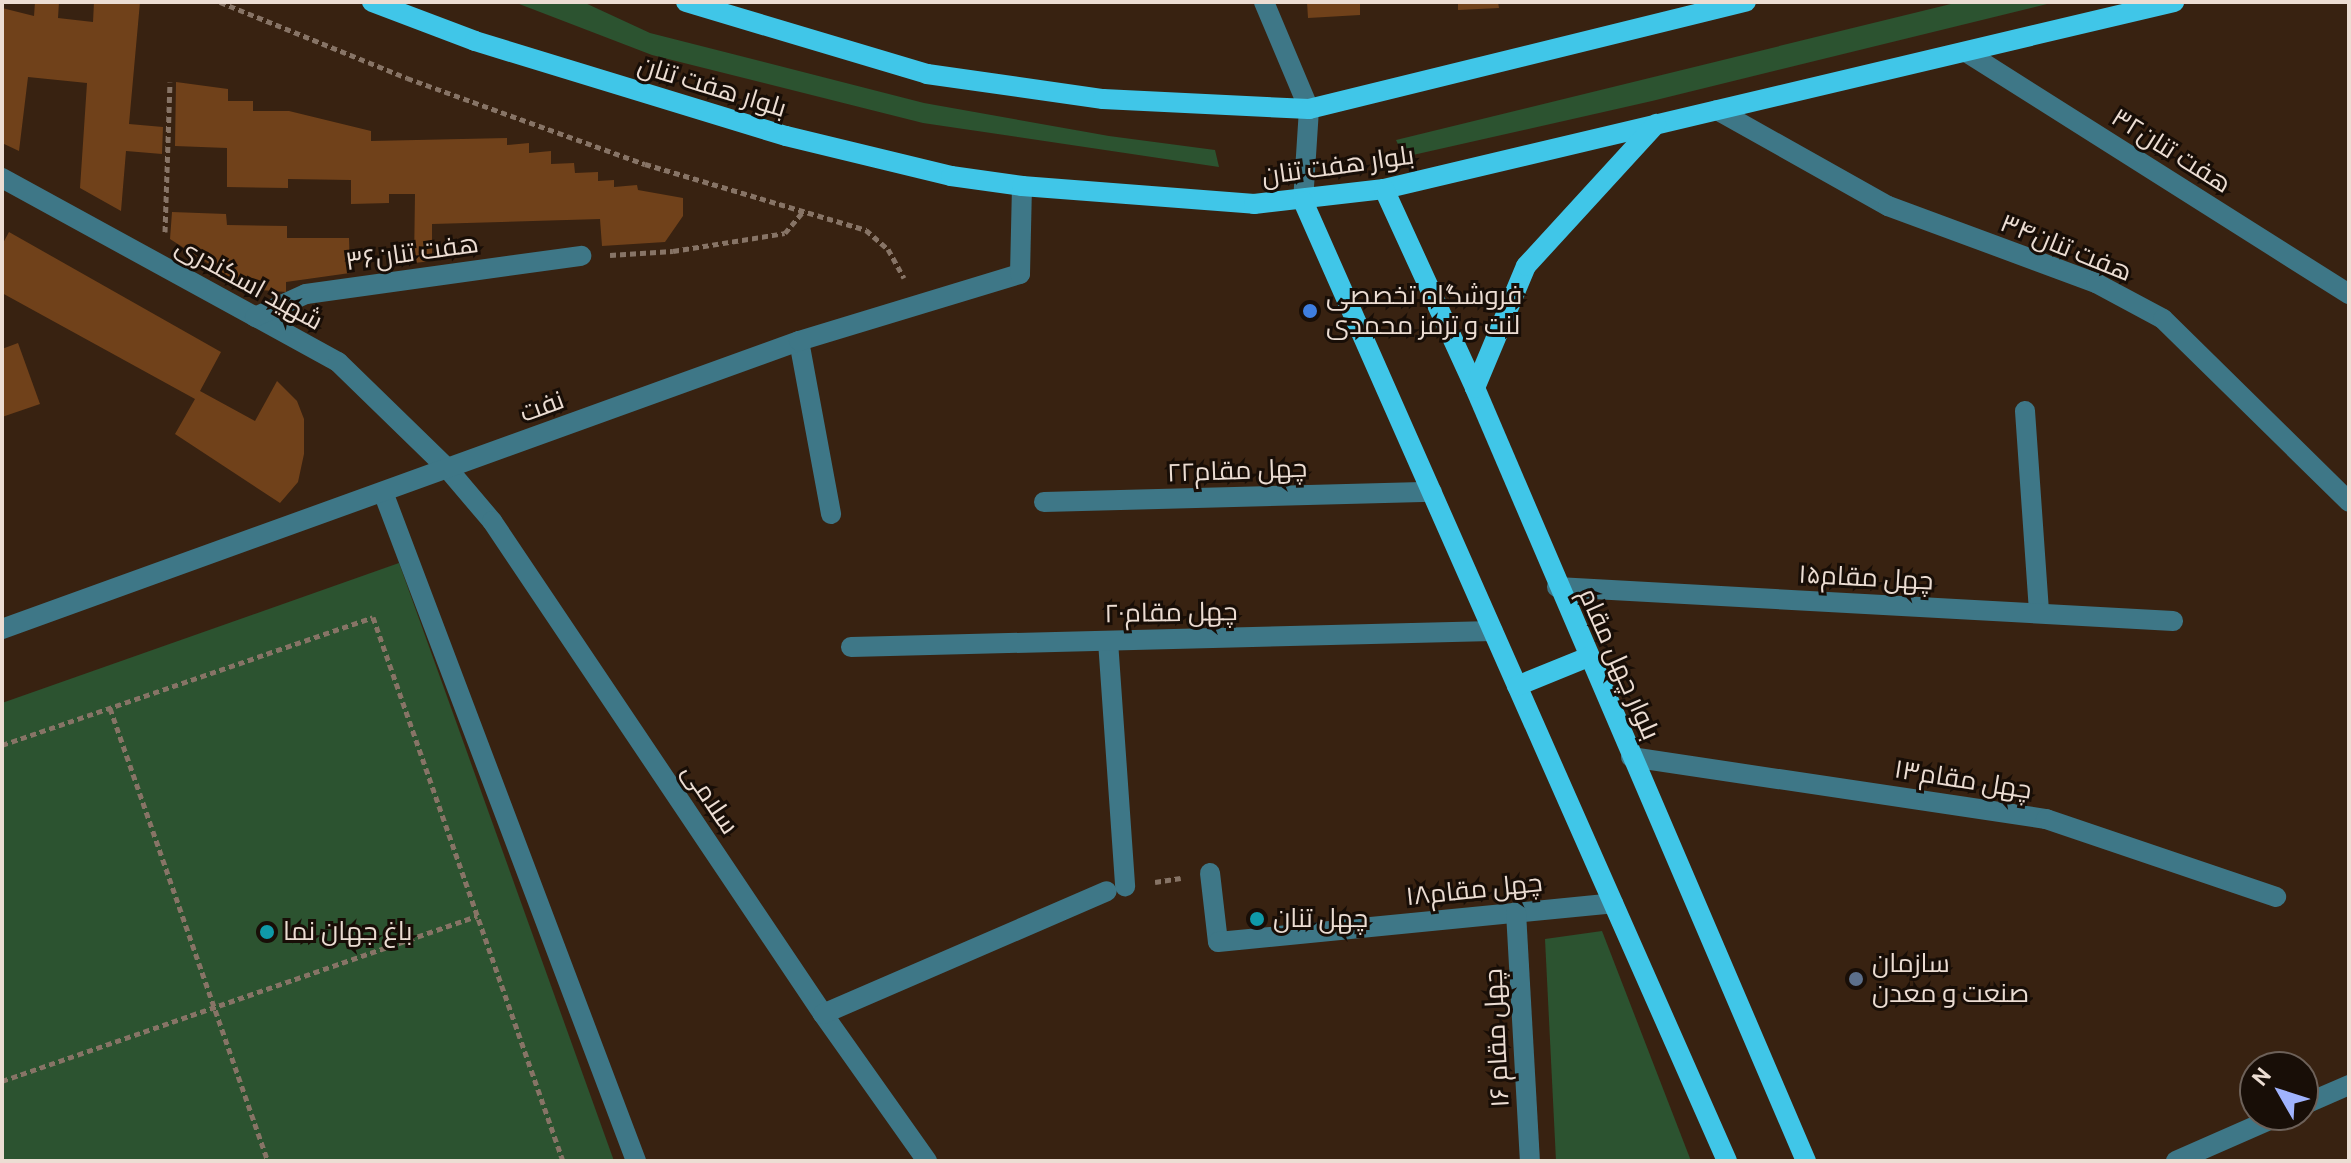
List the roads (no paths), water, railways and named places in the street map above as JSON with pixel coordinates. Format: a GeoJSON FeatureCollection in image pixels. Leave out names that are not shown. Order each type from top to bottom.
{"type":"FeatureCollection","features":[{"type":"Feature","properties":{"kind":"main road","name":"بلوار هفت تنان"},"geometry":{"type":"LineString","coordinates":[[372,2],[475,41],[786,136],[951,176],[1022,186],[1254,204],[1303,201],[1384,189],[2174,2]]}},
{"type":"Feature","properties":{"kind":"main road"},"geometry":{"type":"LineString","coordinates":[[686,2],[927,74],[1103,99],[1309,109],[1746,2]]}},
{"type":"Feature","properties":{"kind":"main road"},"geometry":{"type":"LineString","coordinates":[[1475,388],[1526,266],[1656,124]]}},
{"type":"Feature","properties":{"kind":"main road","name":"بلوار چهل مقام"},"geometry":{"type":"LineString","coordinates":[[1384,189],[1475,388],[1557,587],[1806,1161]]}},
{"type":"Feature","properties":{"kind":"main road"},"geometry":{"type":"LineString","coordinates":[[1303,201],[1727,1161]]}},
{"type":"Feature","properties":{"kind":"main road"},"geometry":{"type":"LineString","coordinates":[[1517,686],[1588,657]]}},
{"type":"Feature","properties":{"kind":"street"},"geometry":{"type":"LineString","coordinates":[[1264,2],[1309,109],[1303,201]]}},
{"type":"Feature","properties":{"kind":"street","name":"هفت تنان۳۲"},"geometry":{"type":"LineString","coordinates":[[1966,52],[2349,294]]}},
{"type":"Feature","properties":{"kind":"street","name":"هفت تنان۳۴"},"geometry":{"type":"LineString","coordinates":[[1717,110],[1888,206],[2034,263],[2096,283],[2163,319],[2349,502]]}},
{"type":"Feature","properties":{"kind":"street","name":"شهید اسکندری"},"geometry":{"type":"LineString","coordinates":[[2,178],[338,362],[447,468]]}},
{"type":"Feature","properties":{"kind":"street","name":"نفت"},"geometry":{"type":"LineString","coordinates":[[2,629],[799,341],[1020,274],[1022,186]]}},
{"type":"Feature","properties":{"kind":"street","name":"هفت تنان۳۶"},"geometry":{"type":"LineString","coordinates":[[255,317],[306,294],[581,256]]}},
{"type":"Feature","properties":{"kind":"street"},"geometry":{"type":"LineString","coordinates":[[799,341],[831,514]]}},
{"type":"Feature","properties":{"kind":"street"},"geometry":{"type":"LineString","coordinates":[[2025,411],[2039,613]]}},
{"type":"Feature","properties":{"kind":"street","name":"سلامی"},"geometry":{"type":"LineString","coordinates":[[447,468],[492,521],[823,1014],[927,1161]]}},
{"type":"Feature","properties":{"kind":"street"},"geometry":{"type":"LineString","coordinates":[[383,492],[636,1161]]}},
{"type":"Feature","properties":{"kind":"street","name":"چهل مقام۲۲"},"geometry":{"type":"LineString","coordinates":[[1044,502],[1432,492]]}},
{"type":"Feature","properties":{"kind":"street","name":"چهل مقام۱۵"},"geometry":{"type":"LineString","coordinates":[[1557,587],[2173,621]]}},
{"type":"Feature","properties":{"kind":"street","name":"چهل مقام۲۰"},"geometry":{"type":"LineString","coordinates":[[851,647],[1493,631]]}},
{"type":"Feature","properties":{"kind":"street"},"geometry":{"type":"LineString","coordinates":[[823,1014],[1116,889],[1108,641]]}},
{"type":"Feature","properties":{"kind":"street","name":"چهل مقام۱۳"},"geometry":{"type":"LineString","coordinates":[[1631,757],[2046,819],[2276,897]]}},
{"type":"Feature","properties":{"kind":"street","name":"۱۸چهل مقام"},"geometry":{"type":"LineString","coordinates":[[1210,873],[1218,942],[1613,903]]}},
{"type":"Feature","properties":{"kind":"street","name":"چهل مقام ۱۶"},"geometry":{"type":"LineString","coordinates":[[1516,912],[1530,1161]]}},
{"type":"Feature","properties":{"kind":"street"},"geometry":{"type":"LineString","coordinates":[[2319,1098],[2349,1085]]}},
{"type":"Feature","properties":{"kind":"street"},"geometry":{"type":"LineString","coordinates":[[2176,1161],[2244,1131]]}},
{"type":"Feature","properties":{"kind":"place","name":"فروشگاه تخصصی لنت و ترمز محمدی"},"geometry":{"type":"Point","coordinates":[1310,311]}},
{"type":"Feature","properties":{"kind":"place","name":"چهل تنان"},"geometry":{"type":"Point","coordinates":[1257,919]}},
{"type":"Feature","properties":{"kind":"place","name":"باغ جهان نما"},"geometry":{"type":"Point","coordinates":[267,932]}},
{"type":"Feature","properties":{"kind":"place","name":"سازمان صنعت و معدن"},"geometry":{"type":"Point","coordinates":[1856,979]}}]}
